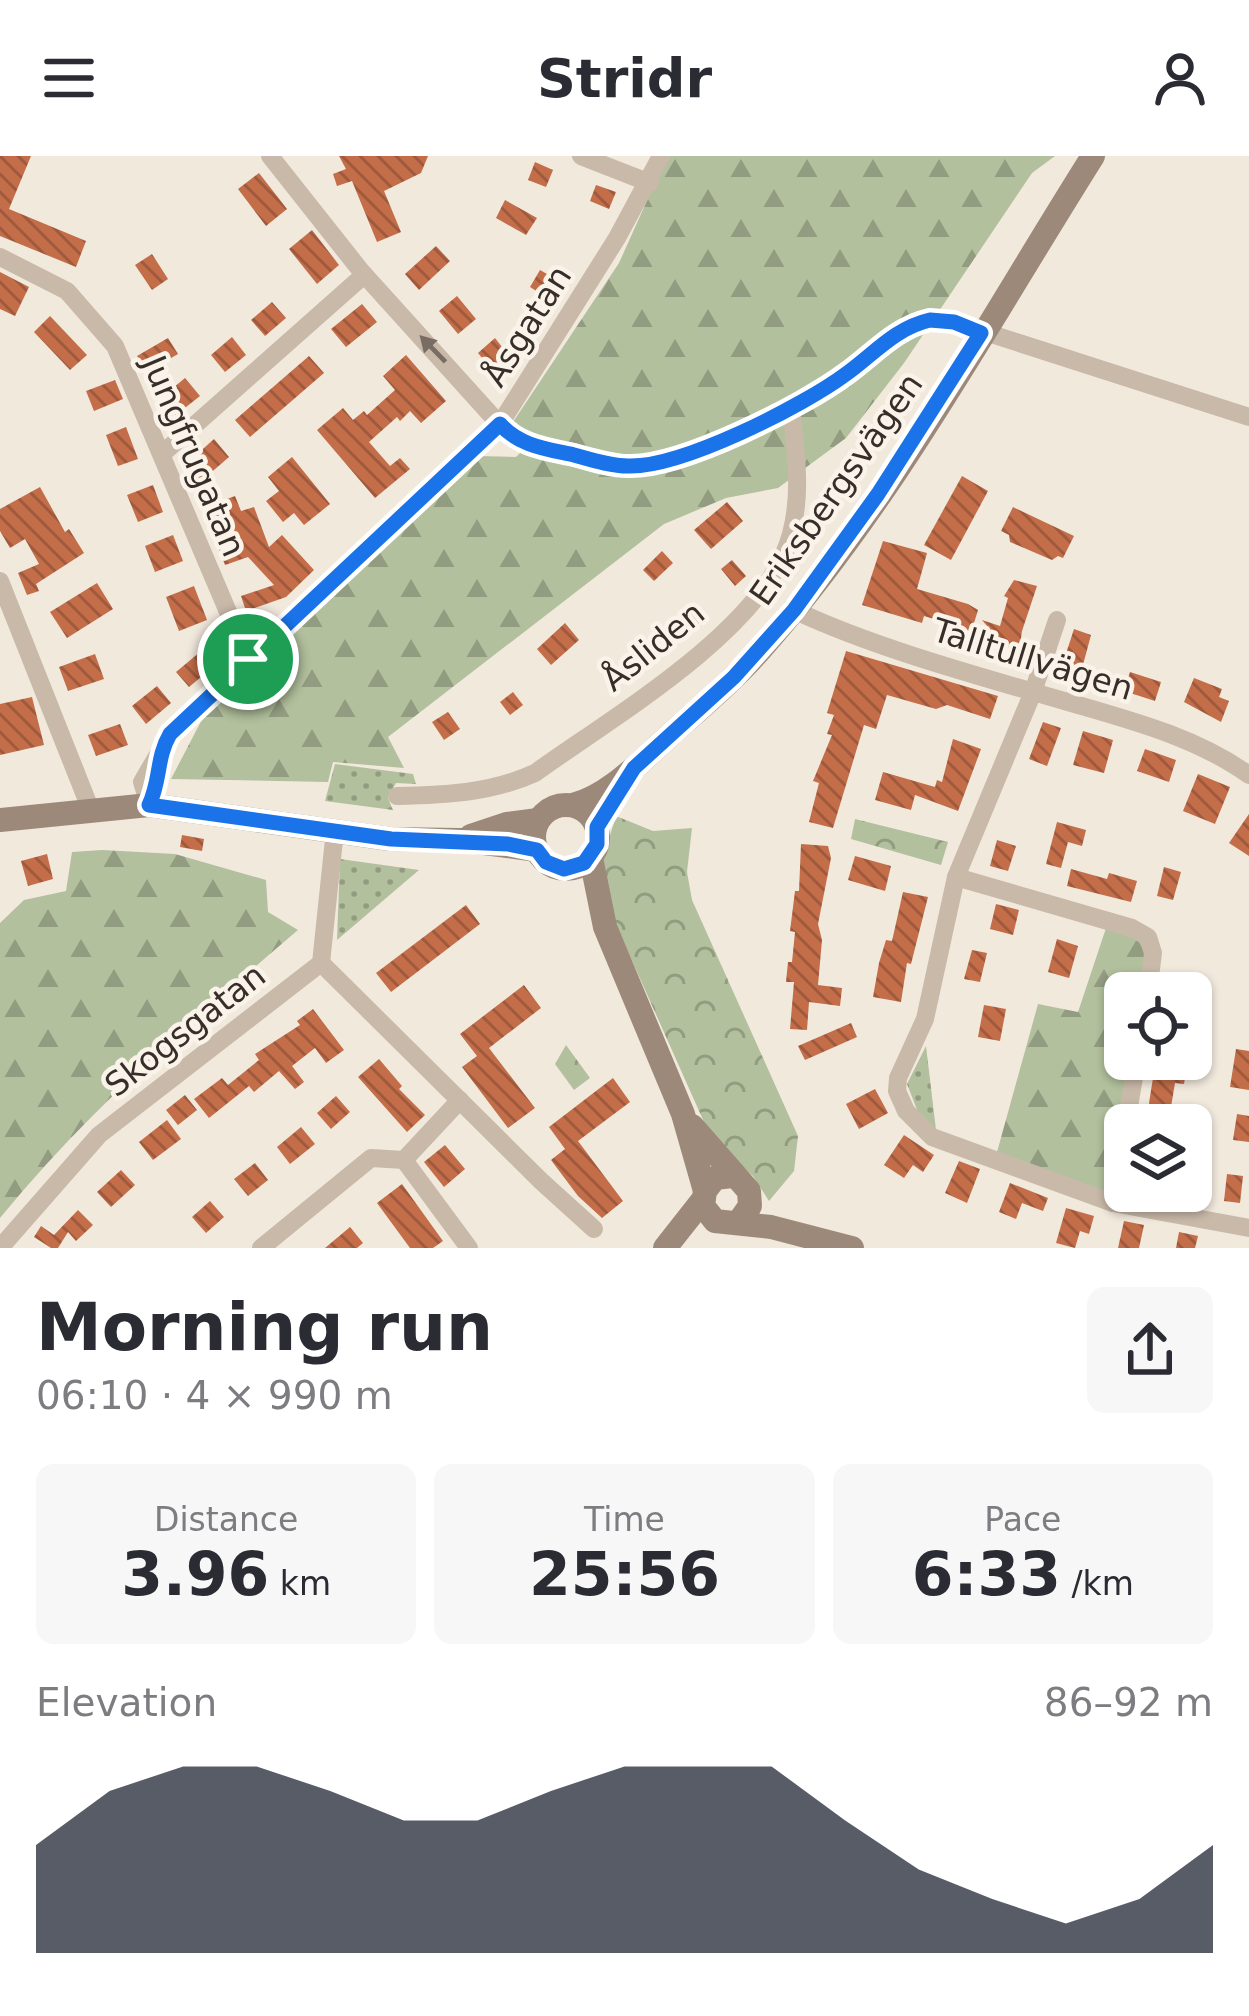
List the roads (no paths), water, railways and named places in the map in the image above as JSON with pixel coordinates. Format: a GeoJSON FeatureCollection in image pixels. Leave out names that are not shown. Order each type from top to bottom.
{"type":"FeatureCollection","features":[{"type":"Feature","properties":{"kind":"main road","name":"Eriksbergsvägen"},"geometry":{"type":"LineString","coordinates":[[572,805],[586,802],[634,768],[734,677],[794,610],[878,494],[1093,156]]}},
{"type":"Feature","properties":{"kind":"main road","name":"Eriksbergsvägen"},"geometry":{"type":"LineString","coordinates":[[597,827],[634,768]]}},
{"type":"Feature","properties":{"kind":"main road"},"geometry":{"type":"LineString","coordinates":[[0,820],[149,805],[391,839],[460,840],[537,850]]}},
{"type":"Feature","properties":{"kind":"main road"},"geometry":{"type":"LineString","coordinates":[[460,840],[507,824],[538,820],[557,806],[572,805],[586,812],[597,827],[591,858],[564,869],[546,862],[534,836],[538,820]]}},
{"type":"Feature","properties":{"kind":"main road"},"geometry":{"type":"LineString","coordinates":[[591,858],[605,927],[683,1114],[709,1217],[814,1236],[852,1248]]}},
{"type":"Feature","properties":{"kind":"main road"},"geometry":{"type":"LineString","coordinates":[[564,869],[605,927]]}},
{"type":"Feature","properties":{"kind":"main road"},"geometry":{"type":"LineString","coordinates":[[681,1248],[748,1212],[751,1199],[745,1184],[732,1176],[683,1114]]}},
{"type":"Feature","properties":{"kind":"main road"},"geometry":{"type":"LineString","coordinates":[[665,1248],[715,1178],[732,1176]]}},
{"type":"Feature","properties":{"kind":"main road"},"geometry":{"type":"LineString","coordinates":[[751,1199],[814,1236]]}},
{"type":"Feature","properties":{"kind":"street"},"geometry":{"type":"LineString","coordinates":[[270,156],[364,275],[510,436],[526,443],[632,466],[688,452],[791,410],[909,325],[930,320],[954,322],[1249,417]]}},
{"type":"Feature","properties":{"kind":"street"},"geometry":{"type":"LineString","coordinates":[[581,156],[650,183]]}},
{"type":"Feature","properties":{"kind":"street","name":"Åsgatan"},"geometry":{"type":"LineString","coordinates":[[149,805],[159,784],[158,756],[179,725],[500,424],[650,183],[662,156]]}},
{"type":"Feature","properties":{"kind":"street","name":"Jungfrugatan"},"geometry":{"type":"LineString","coordinates":[[0,257],[48,279],[94,319],[130,376],[248,659]]}},
{"type":"Feature","properties":{"kind":"street"},"geometry":{"type":"LineString","coordinates":[[162,454],[364,275]]}},
{"type":"Feature","properties":{"kind":"street","name":"Åsliden"},"geometry":{"type":"LineString","coordinates":[[397,796],[480,791],[536,773],[702,652],[744,609],[784,554],[796,490],[791,410]]}},
{"type":"Feature","properties":{"kind":"street"},"geometry":{"type":"LineString","coordinates":[[0,581],[90,808]]}},
{"type":"Feature","properties":{"kind":"street","name":"Talltullvägen"},"geometry":{"type":"LineString","coordinates":[[794,610],[1130,720],[1200,747],[1249,775]]}},
{"type":"Feature","properties":{"kind":"street"},"geometry":{"type":"LineString","coordinates":[[1058,620],[956,877],[925,1019],[897,1090],[916,1125],[932,1137],[1104,1200]]}},
{"type":"Feature","properties":{"kind":"street"},"geometry":{"type":"LineString","coordinates":[[335,830],[321,963],[594,1228]]}},
{"type":"Feature","properties":{"kind":"street"},"geometry":{"type":"LineString","coordinates":[[956,877],[1132,928],[1148,937],[1153,953],[1151,972]]}},
{"type":"Feature","properties":{"kind":"street","name":"Skogsgatan"},"geometry":{"type":"LineString","coordinates":[[0,1247],[99,1135],[321,963]]}},
{"type":"Feature","properties":{"kind":"street"},"geometry":{"type":"LineString","coordinates":[[404,1160],[460,1100]]}},
{"type":"Feature","properties":{"kind":"street"},"geometry":{"type":"LineString","coordinates":[[261,1248],[371,1158],[404,1160]]}},
{"type":"Feature","properties":{"kind":"street"},"geometry":{"type":"LineString","coordinates":[[404,1160],[469,1248]]}},
{"type":"Feature","properties":{"kind":"street"},"geometry":{"type":"LineString","coordinates":[[1162,1212],[1249,1228]]}}]}
